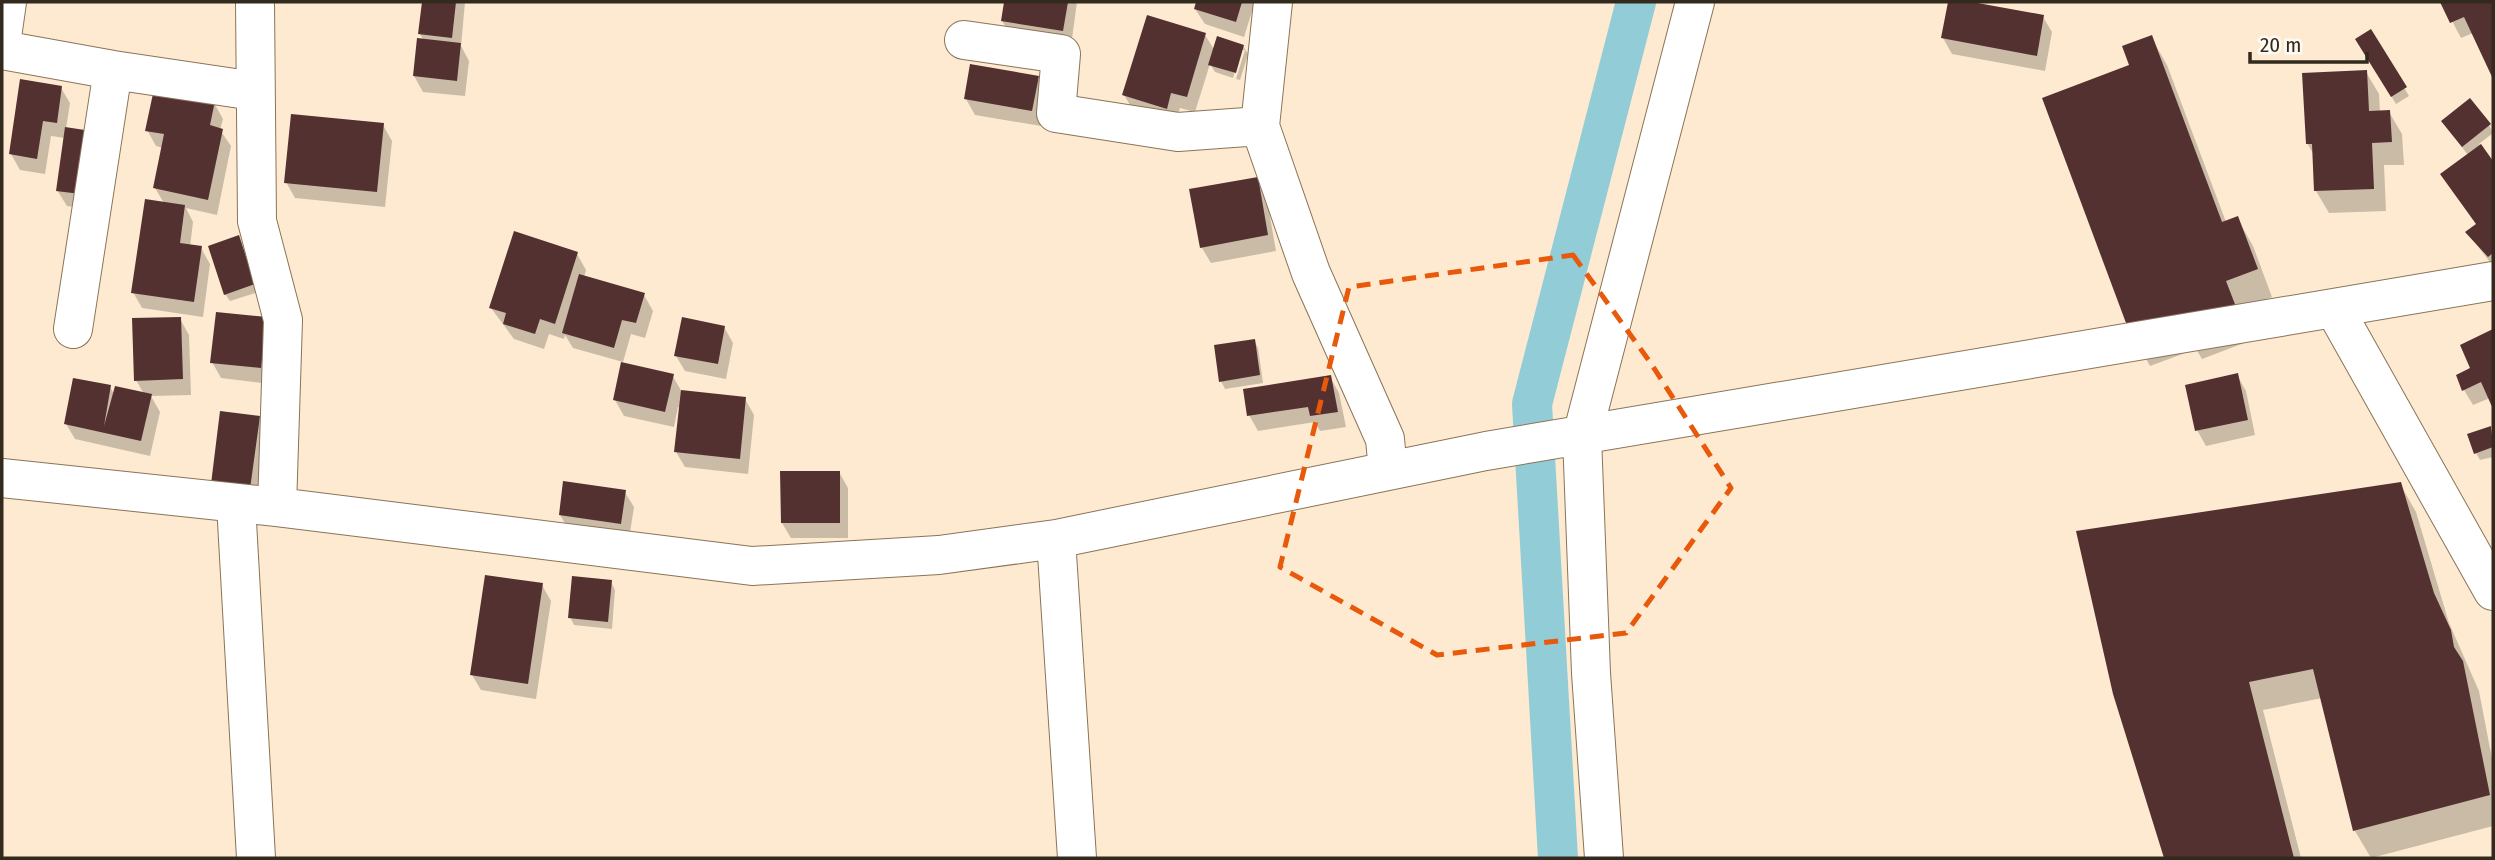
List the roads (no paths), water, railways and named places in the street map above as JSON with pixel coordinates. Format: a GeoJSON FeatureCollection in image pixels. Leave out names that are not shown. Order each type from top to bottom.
{"type":"FeatureCollection","features":[{"type":"Feature","properties":{"kind":"street"},"geometry":{"type":"LineString","coordinates":[[2,37],[7,2]]}},
{"type":"Feature","properties":{"kind":"street"},"geometry":{"type":"LineString","coordinates":[[255,2],[257,221],[283,320],[277,507]]}},
{"type":"Feature","properties":{"kind":"street"},"geometry":{"type":"LineString","coordinates":[[1273,2],[1260,126],[1311,273],[1385,439],[1388,471]]}},
{"type":"Feature","properties":{"kind":"street"},"geometry":{"type":"LineString","coordinates":[[1604,858],[1575,438],[1695,2]]}},
{"type":"Feature","properties":{"kind":"street"},"geometry":{"type":"LineString","coordinates":[[964,40],[1061,54],[1056,113],[1178,132],[1260,126]]}},
{"type":"Feature","properties":{"kind":"street"},"geometry":{"type":"LineString","coordinates":[[2,50],[113,71],[254,90]]}},
{"type":"Feature","properties":{"kind":"street"},"geometry":{"type":"LineString","coordinates":[[73,329],[113,71]]}},
{"type":"Feature","properties":{"kind":"street"},"geometry":{"type":"LineString","coordinates":[[2,478],[277,507],[752,566],[939,555],[1056,539],[1486,451],[2493,281]]}},
{"type":"Feature","properties":{"kind":"street"},"geometry":{"type":"LineString","coordinates":[[2334,308],[2493,591]]}},
{"type":"Feature","properties":{"kind":"street"},"geometry":{"type":"LineString","coordinates":[[236,504],[256,858]]}},
{"type":"Feature","properties":{"kind":"street"},"geometry":{"type":"LineString","coordinates":[[1056,539],[1077,858]]}},
{"type":"Feature","properties":{"kind":"waterway"},"geometry":{"type":"LineString","coordinates":[[1558,858],[1532,404],[1636,2]]}}]}
